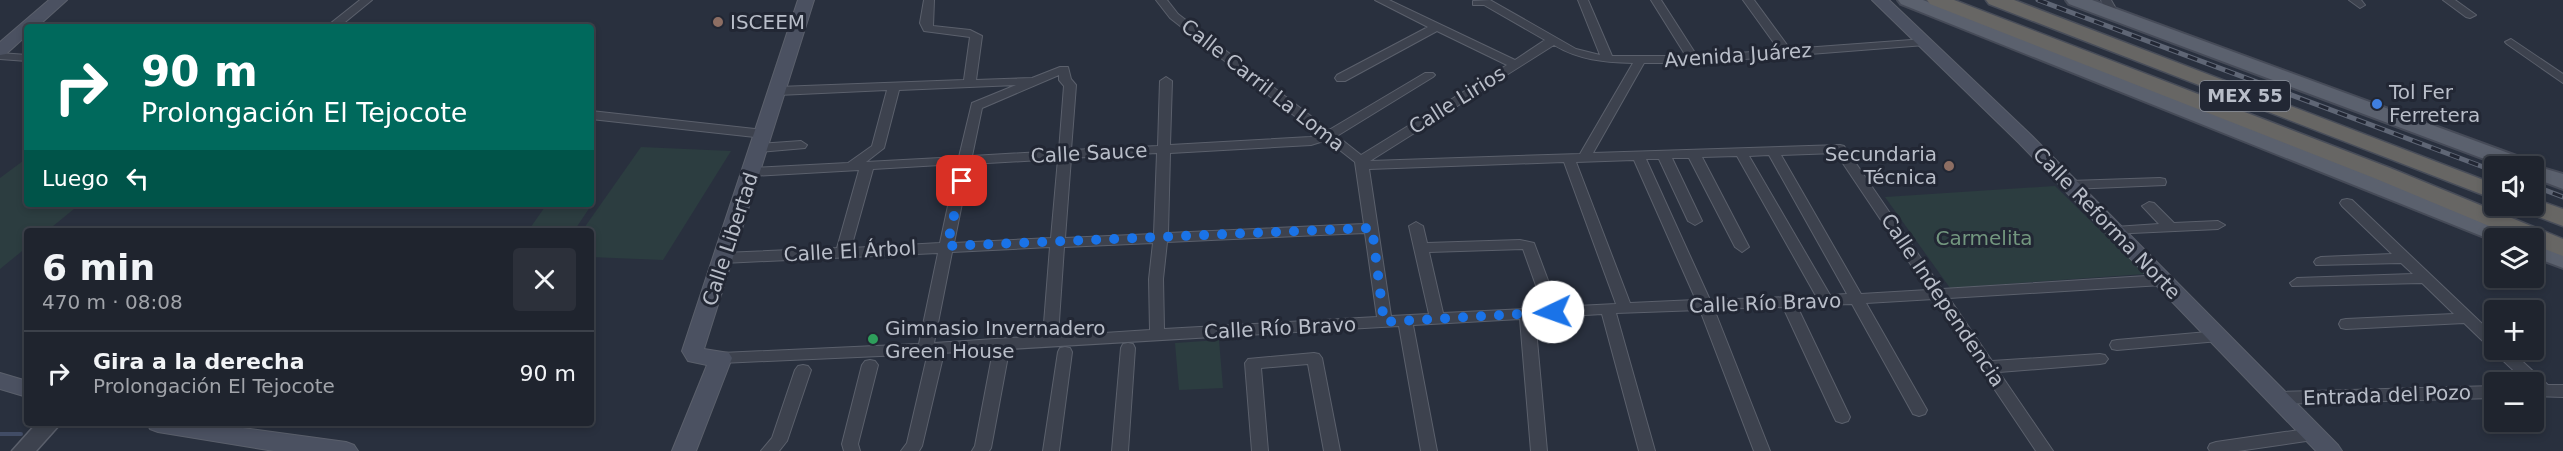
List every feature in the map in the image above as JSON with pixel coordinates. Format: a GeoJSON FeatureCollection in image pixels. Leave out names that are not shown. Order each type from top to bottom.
{"type":"FeatureCollection","features":[{"type":"Feature","properties":{"kind":"highway","name":"MEX 55"},"geometry":{"type":"LineString","coordinates":[[1937,0],[2476,211],[2563,248]]}},
{"type":"Feature","properties":{"kind":"highway","name":"MEX 55"},"geometry":{"type":"LineString","coordinates":[[1996,0],[2484,188]]}},
{"type":"Feature","properties":{"kind":"highway"},"geometry":{"type":"LineString","coordinates":[[1997,36],[2103,65]]}},
{"type":"Feature","properties":{"kind":"highway"},"geometry":{"type":"LineString","coordinates":[[2476,211],[2563,242]]}},
{"type":"Feature","properties":{"kind":"highway"},"geometry":{"type":"LineString","coordinates":[[2544,211],[2563,218]]}},
{"type":"Feature","properties":{"kind":"main road"},"geometry":{"type":"LineString","coordinates":[[31,24],[59,0]]}},
{"type":"Feature","properties":{"kind":"main road","name":"Calle Libertad"},"geometry":{"type":"LineString","coordinates":[[721,358],[701,358],[693,351],[806,0]]}},
{"type":"Feature","properties":{"kind":"main road","name":"Calle Reforma Norte"},"geometry":{"type":"LineString","coordinates":[[1880,0],[2070,185],[2330,451]]}},
{"type":"Feature","properties":{"kind":"main road"},"geometry":{"type":"LineString","coordinates":[[1907,0],[2484,229]]}},
{"type":"Feature","properties":{"kind":"main road"},"geometry":{"type":"LineString","coordinates":[[2075,0],[2110,7],[2496,156]]}},
{"type":"Feature","properties":{"kind":"main road"},"geometry":{"type":"LineString","coordinates":[[0,50],[24,30]]}},
{"type":"Feature","properties":{"kind":"main road"},"geometry":{"type":"LineString","coordinates":[[2544,175],[2563,182]]}},
{"type":"Feature","properties":{"kind":"main road"},"geometry":{"type":"LineString","coordinates":[[2544,253],[2563,260]]}},
{"type":"Feature","properties":{"kind":"main road"},"geometry":{"type":"LineString","coordinates":[[684,451],[721,358]]}},
{"type":"Feature","properties":{"kind":"main road"},"geometry":{"type":"LineString","coordinates":[[0,381],[24,388]]}},
{"type":"Feature","properties":{"kind":"main road"},"geometry":{"type":"LineString","coordinates":[[174,426],[240,438],[346,451]]}},
{"type":"Feature","properties":{"kind":"street"},"geometry":{"type":"LineString","coordinates":[[336,24],[367,0]]}},
{"type":"Feature","properties":{"kind":"street"},"geometry":{"type":"LineString","coordinates":[[929,0],[926,27],[931,30],[962,32],[976,36],[970,84]]}},
{"type":"Feature","properties":{"kind":"street"},"geometry":{"type":"LineString","coordinates":[[1380,0],[1515,64]]}},
{"type":"Feature","properties":{"kind":"street"},"geometry":{"type":"LineString","coordinates":[[1583,0],[1608,59]]}},
{"type":"Feature","properties":{"kind":"street"},"geometry":{"type":"LineString","coordinates":[[1656,0],[1694,60]]}},
{"type":"Feature","properties":{"kind":"street"},"geometry":{"type":"LineString","coordinates":[[1748,0],[1787,53]]}},
{"type":"Feature","properties":{"kind":"street"},"geometry":{"type":"LineString","coordinates":[[2448,0],[2470,15]]}},
{"type":"Feature","properties":{"kind":"street","name":"Calle Carril La Loma"},"geometry":{"type":"LineString","coordinates":[[1162,2],[1174,16],[1362,163]]}},
{"type":"Feature","properties":{"kind":"street","name":"Avenida Juárez"},"geometry":{"type":"LineString","coordinates":[[1477,3],[1486,2],[1584,55],[1608,59],[1694,60],[1925,42]]}},
{"type":"Feature","properties":{"kind":"street"},"geometry":{"type":"LineString","coordinates":[[1341,78],[1438,26]]}},
{"type":"Feature","properties":{"kind":"street","name":"Calle Lirios"},"geometry":{"type":"LineString","coordinates":[[1362,163],[1554,40]]}},
{"type":"Feature","properties":{"kind":"street"},"geometry":{"type":"LineString","coordinates":[[2511,42],[2563,79]]}},
{"type":"Feature","properties":{"kind":"street"},"geometry":{"type":"LineString","coordinates":[[0,56],[24,58]]}},
{"type":"Feature","properties":{"kind":"street"},"geometry":{"type":"LineString","coordinates":[[1576,159],[1640,60]]}},
{"type":"Feature","properties":{"kind":"street"},"geometry":{"type":"LineString","coordinates":[[913,449],[947,246],[976,106],[1064,69],[1065,80],[1070,85],[1050,342]]}},
{"type":"Feature","properties":{"kind":"street"},"geometry":{"type":"LineString","coordinates":[[1328,136],[1429,75]]}},
{"type":"Feature","properties":{"kind":"street"},"geometry":{"type":"LineString","coordinates":[[778,91],[1036,80]]}},
{"type":"Feature","properties":{"kind":"street"},"geometry":{"type":"LineString","coordinates":[[1157,335],[1156,279],[1161,236],[1166,81]]}},
{"type":"Feature","properties":{"kind":"street"},"geometry":{"type":"LineString","coordinates":[[850,167],[878,148],[894,87]]}},
{"type":"Feature","properties":{"kind":"street"},"geometry":{"type":"LineString","coordinates":[[594,115],[801,145]]}},
{"type":"Feature","properties":{"kind":"street","name":"Calle Sauce"},"geometry":{"type":"LineString","coordinates":[[751,172],[1311,141],[1328,136]]}},
{"type":"Feature","properties":{"kind":"street","name":"Calle Independencia"},"geometry":{"type":"LineString","coordinates":[[1773,151],[1840,149],[2045,451]]}},
{"type":"Feature","properties":{"kind":"street"},"geometry":{"type":"LineString","coordinates":[[1384,322],[1362,163],[1576,159],[1773,151],[1919,410]]}},
{"type":"Feature","properties":{"kind":"street"},"geometry":{"type":"LineString","coordinates":[[1741,153],[1826,300]]}},
{"type":"Feature","properties":{"kind":"street"},"geometry":{"type":"LineString","coordinates":[[1694,155],[1742,247]]}},
{"type":"Feature","properties":{"kind":"street"},"geometry":{"type":"LineString","coordinates":[[1664,156],[1695,220]]}},
{"type":"Feature","properties":{"kind":"street"},"geometry":{"type":"LineString","coordinates":[[1639,157],[1705,305],[1762,451]]}},
{"type":"Feature","properties":{"kind":"street"},"geometry":{"type":"LineString","coordinates":[[1576,159],[1625,308]]}},
{"type":"Feature","properties":{"kind":"street"},"geometry":{"type":"LineString","coordinates":[[843,252],[867,166]]}},
{"type":"Feature","properties":{"kind":"street"},"geometry":{"type":"LineString","coordinates":[[2070,185],[2160,182]]}},
{"type":"Feature","properties":{"kind":"street"},"geometry":{"type":"LineString","coordinates":[[2347,203],[2484,333]]}},
{"type":"Feature","properties":{"kind":"street"},"geometry":{"type":"LineString","coordinates":[[2149,206],[2170,227]]}},
{"type":"Feature","properties":{"kind":"street"},"geometry":{"type":"LineString","coordinates":[[2115,231],[2218,225]]}},
{"type":"Feature","properties":{"kind":"street"},"geometry":{"type":"LineString","coordinates":[[1416,226],[1437,319]]}},
{"type":"Feature","properties":{"kind":"street","name":"Calle El Árbol"},"geometry":{"type":"LineString","coordinates":[[723,258],[1372,228]]}},
{"type":"Feature","properties":{"kind":"street"},"geometry":{"type":"LineString","coordinates":[[1421,248],[1520,244],[1529,246],[1553,312]]}},
{"type":"Feature","properties":{"kind":"street"},"geometry":{"type":"LineString","coordinates":[[2321,262],[2407,258]]}},
{"type":"Feature","properties":{"kind":"street"},"geometry":{"type":"LineString","coordinates":[[2296,283],[2427,278]]}},
{"type":"Feature","properties":{"kind":"street","name":"Calle Río Bravo"},"geometry":{"type":"LineString","coordinates":[[721,358],[930,355],[1050,342],[1157,335],[1625,308],[1855,299],[2162,280]]}},
{"type":"Feature","properties":{"kind":"street"},"geometry":{"type":"LineString","coordinates":[[1788,302],[1842,417]]}},
{"type":"Feature","properties":{"kind":"street"},"geometry":{"type":"LineString","coordinates":[[1608,309],[1647,451]]}},
{"type":"Feature","properties":{"kind":"street"},"geometry":{"type":"LineString","coordinates":[[1527,314],[1539,451]]}},
{"type":"Feature","properties":{"kind":"street"},"geometry":{"type":"LineString","coordinates":[[2346,324],[2468,318]]}},
{"type":"Feature","properties":{"kind":"street"},"geometry":{"type":"LineString","coordinates":[[1405,321],[1429,451]]}},
{"type":"Feature","properties":{"kind":"street"},"geometry":{"type":"LineString","coordinates":[[2117,345],[2218,336]]}},
{"type":"Feature","properties":{"kind":"street"},"geometry":{"type":"LineString","coordinates":[[1120,451],[1128,348]]}},
{"type":"Feature","properties":{"kind":"street"},"geometry":{"type":"LineString","coordinates":[[1051,451],[1065,352]]}},
{"type":"Feature","properties":{"kind":"street"},"geometry":{"type":"LineString","coordinates":[[982,450],[999,356]]}},
{"type":"Feature","properties":{"kind":"street"},"geometry":{"type":"LineString","coordinates":[[1260,451],[1254,363],[1314,358],[1332,451]]}},
{"type":"Feature","properties":{"kind":"street"},"geometry":{"type":"LineString","coordinates":[[1988,367],[2100,359]]}},
{"type":"Feature","properties":{"kind":"street"},"geometry":{"type":"LineString","coordinates":[[2510,360],[2521,372]]}},
{"type":"Feature","properties":{"kind":"street"},"geometry":{"type":"LineString","coordinates":[[848,449],[870,365]]}},
{"type":"Feature","properties":{"kind":"street"},"geometry":{"type":"LineString","coordinates":[[777,448],[803,370]]}},
{"type":"Feature","properties":{"kind":"street"},"geometry":{"type":"LineString","coordinates":[[2544,391],[2563,391]]}},
{"type":"Feature","properties":{"kind":"street","name":"Entrada del Pozo"},"geometry":{"type":"LineString","coordinates":[[2279,398],[2484,392]]}},
{"type":"Feature","properties":{"kind":"street"},"geometry":{"type":"LineString","coordinates":[[23,451],[47,426]]}},
{"type":"Feature","properties":{"kind":"street"},"geometry":{"type":"LineString","coordinates":[[2216,448],[2313,434]]}},
{"type":"Feature","properties":{"kind":"green space"},"geometry":{"type":"Polygon","coordinates":[[[641,147],[731,151],[663,260],[594,257],[594,228],[584,228],[641,147]]]}},
{"type":"Feature","properties":{"kind":"green space"},"geometry":{"type":"Polygon","coordinates":[[[24,160],[24,207],[76,207],[51,228],[24,228],[24,249],[0,269],[0,178],[24,160]]]}},
{"type":"Feature","properties":{"kind":"green space","name":"Carmelita"},"geometry":{"type":"Polygon","coordinates":[[[2055,186],[2145,274],[1950,288],[1885,197],[2055,186]]]}},
{"type":"Feature","properties":{"kind":"green space"},"geometry":{"type":"Polygon","coordinates":[[[545,207],[590,207],[576,228],[530,228],[545,207]]]}},
{"type":"Feature","properties":{"kind":"green space"},"geometry":{"type":"Polygon","coordinates":[[[1219,340],[1223,388],[1179,390],[1175,343],[1219,340]]]}},
{"type":"Feature","properties":{"kind":"waterway"},"geometry":{"type":"LineString","coordinates":[[0,434],[21,434]]}},
{"type":"Feature","properties":{"kind":"railway"},"geometry":{"type":"LineString","coordinates":[[2038,0],[2484,167]]}},
{"type":"Feature","properties":{"kind":"railway"},"geometry":{"type":"LineString","coordinates":[[2544,190],[2563,197]]}},
{"type":"Feature","properties":{"kind":"place","name":"ISCEEM"},"geometry":{"type":"Point","coordinates":[718,22]}},
{"type":"Feature","properties":{"kind":"place","name":"Tol Fer Ferretera"},"geometry":{"type":"Point","coordinates":[2377,104]}},
{"type":"Feature","properties":{"kind":"place","name":"Secundaria Técnica"},"geometry":{"type":"Point","coordinates":[1949,166]}},
{"type":"Feature","properties":{"kind":"place","name":"Gimnasio Invernadero Green House"},"geometry":{"type":"Point","coordinates":[873,339]}},
{"type":"Feature","properties":{"kind":"route"},"geometry":{"type":"LineString","coordinates":[[962,181],[947,246],[1372,228],[1384,322],[1553,312]]}}]}
